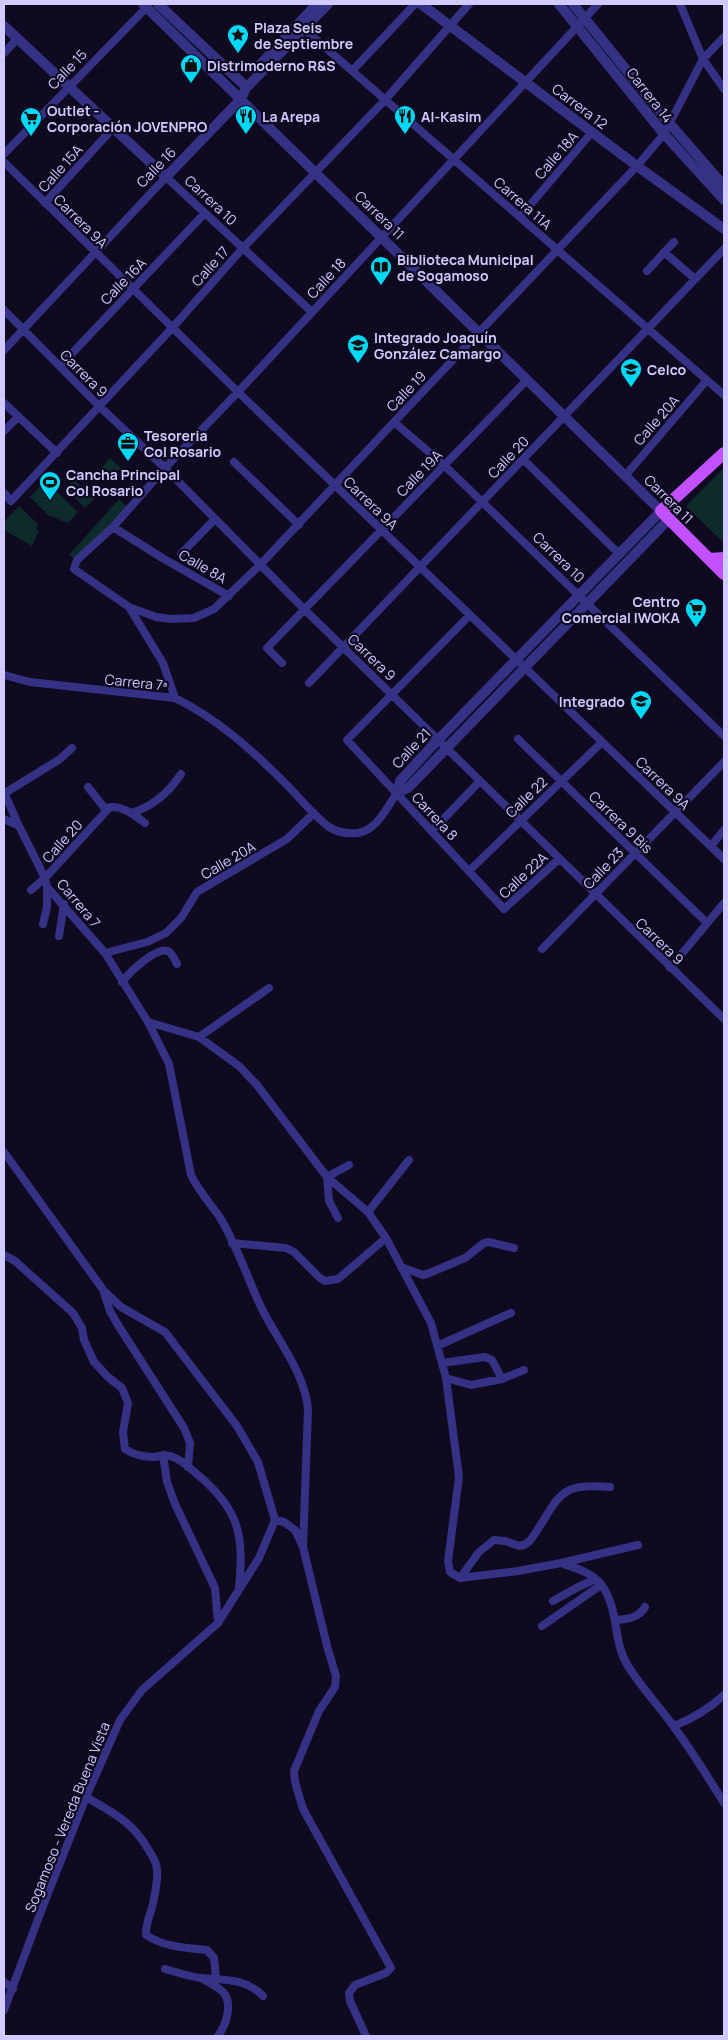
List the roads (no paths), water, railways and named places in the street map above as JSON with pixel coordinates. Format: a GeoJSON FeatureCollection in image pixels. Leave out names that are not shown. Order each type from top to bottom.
{"type":"FeatureCollection","features":[{"type":"Feature","properties":{"kind":"main road","name":"Calle 21"},"geometry":{"type":"LineString","coordinates":[[664,515],[723,454]]}},
{"type":"Feature","properties":{"kind":"main road","name":"Carrera 11"},"geometry":{"type":"LineString","coordinates":[[664,515],[724,574]]}},
{"type":"Feature","properties":{"kind":"main road"},"geometry":{"type":"LineString","coordinates":[[709,559],[724,558]]}},
{"type":"Feature","properties":{"kind":"street","name":"Calle 16"},"geometry":{"type":"LineString","coordinates":[[4,350],[166,177],[236,96],[246,88],[302,26],[317,4]]}},
{"type":"Feature","properties":{"kind":"street","name":"Calle 16"},"geometry":{"type":"LineString","coordinates":[[236,96],[242,83],[328,4]]}},
{"type":"Feature","properties":{"kind":"street"},"geometry":{"type":"LineString","coordinates":[[352,71],[415,4]]}},
{"type":"Feature","properties":{"kind":"street","name":"Carrera 12"},"geometry":{"type":"LineString","coordinates":[[421,4],[724,229]]}},
{"type":"Feature","properties":{"kind":"street","name":"Calle 17"},"geometry":{"type":"LineString","coordinates":[[4,493],[11,501],[57,453],[243,248],[385,100],[469,4]]}},
{"type":"Feature","properties":{"kind":"street","name":"Carrera 14"},"geometry":{"type":"LineString","coordinates":[[559,4],[581,21],[724,186]]}},
{"type":"Feature","properties":{"kind":"street","name":"Carrera 14"},"geometry":{"type":"LineString","coordinates":[[572,4],[581,21],[664,134],[724,200]]}},
{"type":"Feature","properties":{"kind":"street","name":"Calle 18"},"geometry":{"type":"LineString","coordinates":[[129,607],[74,569],[78,560],[113,527],[165,468],[238,392],[598,4]]}},
{"type":"Feature","properties":{"kind":"street"},"geometry":{"type":"LineString","coordinates":[[680,4],[704,59],[724,89]]}},
{"type":"Feature","properties":{"kind":"street","name":"Calle 15"},"geometry":{"type":"LineString","coordinates":[[4,154],[146,5]]}},
{"type":"Feature","properties":{"kind":"street","name":"Carrera 11"},"geometry":{"type":"LineString","coordinates":[[146,5],[236,96],[664,515]]}},
{"type":"Feature","properties":{"kind":"street"},"geometry":{"type":"LineString","coordinates":[[161,5],[242,83]]}},
{"type":"Feature","properties":{"kind":"street","name":"Carrera 10"},"geometry":{"type":"LineString","coordinates":[[4,26],[114,127],[204,214],[312,312]]}},
{"type":"Feature","properties":{"kind":"street","name":"Carrera 11A"},"geometry":{"type":"LineString","coordinates":[[302,26],[724,395]]}},
{"type":"Feature","properties":{"kind":"street","name":"Calle 19"},"geometry":{"type":"LineString","coordinates":[[230,596],[637,166],[664,134],[704,59],[724,38]]}},
{"type":"Feature","properties":{"kind":"street"},"geometry":{"type":"LineString","coordinates":[[4,53],[17,39]]}},
{"type":"Feature","properties":{"kind":"street","name":"Calle 15A"},"geometry":{"type":"LineString","coordinates":[[45,203],[114,127]]}},
{"type":"Feature","properties":{"kind":"street","name":"Calle 18A"},"geometry":{"type":"LineString","coordinates":[[520,217],[592,132]]}},
{"type":"Feature","properties":{"kind":"street","name":"Carrera 9A"},"geometry":{"type":"LineString","coordinates":[[4,162],[238,392],[724,859]]}},
{"type":"Feature","properties":{"kind":"street","name":"Calle 16A"},"geometry":{"type":"LineString","coordinates":[[60,366],[204,214]]}},
{"type":"Feature","properties":{"kind":"street"},"geometry":{"type":"LineString","coordinates":[[647,271],[674,242]]}},
{"type":"Feature","properties":{"kind":"street","name":"Calle 20"},"geometry":{"type":"LineString","coordinates":[[309,683],[724,249]]}},
{"type":"Feature","properties":{"kind":"street"},"geometry":{"type":"LineString","coordinates":[[664,252],[696,279]]}},
{"type":"Feature","properties":{"kind":"street","name":"Carrera 9"},"geometry":{"type":"LineString","coordinates":[[4,310],[99,406],[165,468],[304,609],[724,1019]]}},
{"type":"Feature","properties":{"kind":"street","name":"Calle 19A"},"geometry":{"type":"LineString","coordinates":[[282,663],[267,648],[527,380]]}},
{"type":"Feature","properties":{"kind":"street","name":"Calle 20A"},"geometry":{"type":"LineString","coordinates":[[624,476],[707,380]]}},
{"type":"Feature","properties":{"kind":"street"},"geometry":{"type":"LineString","coordinates":[[4,403],[57,453]]}},
{"type":"Feature","properties":{"kind":"street"},"geometry":{"type":"LineString","coordinates":[[4,431],[18,417]]}},
{"type":"Feature","properties":{"kind":"street","name":"Carrera 10"},"geometry":{"type":"LineString","coordinates":[[394,422],[444,465],[724,736]]}},
{"type":"Feature","properties":{"kind":"street"},"geometry":{"type":"LineString","coordinates":[[523,459],[619,554]]}},
{"type":"Feature","properties":{"kind":"street"},"geometry":{"type":"LineString","coordinates":[[234,462],[299,525]]}},
{"type":"Feature","properties":{"kind":"street","name":"Calle 21"},"geometry":{"type":"LineString","coordinates":[[397,793],[408,788],[442,744],[520,663],[619,554],[664,515]]}},
{"type":"Feature","properties":{"kind":"street","name":"Calle 21"},"geometry":{"type":"LineString","coordinates":[[520,663],[587,603],[664,515]]}},
{"type":"Feature","properties":{"kind":"street"},"geometry":{"type":"LineString","coordinates":[[181,554],[215,519]]}},
{"type":"Feature","properties":{"kind":"street","name":"Calle 8A"},"geometry":{"type":"LineString","coordinates":[[113,527],[164,559],[230,596]]}},
{"type":"Feature","properties":{"kind":"street"},"geometry":{"type":"LineString","coordinates":[[129,607],[156,617],[194,618],[214,609],[230,596]]}},
{"type":"Feature","properties":{"kind":"street"},"geometry":{"type":"LineString","coordinates":[[129,607],[163,663],[175,698]]}},
{"type":"Feature","properties":{"kind":"street"},"geometry":{"type":"LineString","coordinates":[[392,694],[470,615]]}},
{"type":"Feature","properties":{"kind":"street","name":"Carrera 7ª"},"geometry":{"type":"LineString","coordinates":[[4,675],[30,682],[175,698],[194,708],[236,737],[263,760],[314,813],[335,830],[357,833],[375,825],[397,793]]}},
{"type":"Feature","properties":{"kind":"street","name":"Carrera 8"},"geometry":{"type":"LineString","coordinates":[[392,694],[347,740],[504,909]]}},
{"type":"Feature","properties":{"kind":"street","name":"Carrera 9 Bis"},"geometry":{"type":"LineString","coordinates":[[518,739],[707,924]]}},
{"type":"Feature","properties":{"kind":"street","name":"Calle 22"},"geometry":{"type":"LineString","coordinates":[[469,871],[602,742]]}},
{"type":"Feature","properties":{"kind":"street"},"geometry":{"type":"LineString","coordinates":[[4,792],[60,759],[72,748]]}},
{"type":"Feature","properties":{"kind":"street","name":"Calle 23"},"geometry":{"type":"LineString","coordinates":[[542,949],[724,762]]}},
{"type":"Feature","properties":{"kind":"street"},"geometry":{"type":"LineString","coordinates":[[131,813],[144,809],[168,791],[181,774]]}},
{"type":"Feature","properties":{"kind":"street"},"geometry":{"type":"LineString","coordinates":[[432,832],[480,780]]}},
{"type":"Feature","properties":{"kind":"street"},"geometry":{"type":"LineString","coordinates":[[88,787],[108,808],[117,806],[131,813],[144,823]]}},
{"type":"Feature","properties":{"kind":"street","name":"Carrera 7"},"geometry":{"type":"LineString","coordinates":[[4,792],[18,826],[46,882],[105,953],[148,1022],[169,1064],[192,1174],[198,1188],[219,1217],[262,1309],[301,1380],[307,1395],[303,1547]]}},
{"type":"Feature","properties":{"kind":"street","name":"Calle 20"},"geometry":{"type":"LineString","coordinates":[[31,890],[46,882],[108,808]]}},
{"type":"Feature","properties":{"kind":"street","name":"Calle 20A"},"geometry":{"type":"LineString","coordinates":[[105,953],[147,942],[166,933],[181,918],[197,892],[287,839],[314,813]]}},
{"type":"Feature","properties":{"kind":"street"},"geometry":{"type":"LineString","coordinates":[[4,819],[18,826]]}},
{"type":"Feature","properties":{"kind":"street"},"geometry":{"type":"LineString","coordinates":[[711,846],[724,830]]}},
{"type":"Feature","properties":{"kind":"street","name":"Calle 22A"},"geometry":{"type":"LineString","coordinates":[[504,909],[559,859]]}},
{"type":"Feature","properties":{"kind":"street"},"geometry":{"type":"LineString","coordinates":[[44,924],[47,908],[46,882]]}},
{"type":"Feature","properties":{"kind":"street"},"geometry":{"type":"LineString","coordinates":[[670,968],[724,903]]}},
{"type":"Feature","properties":{"kind":"street"},"geometry":{"type":"LineString","coordinates":[[59,936],[64,904]]}},
{"type":"Feature","properties":{"kind":"street"},"geometry":{"type":"LineString","coordinates":[[122,982],[132,969],[144,960],[163,951],[168,951],[177,964]]}},
{"type":"Feature","properties":{"kind":"street"},"geometry":{"type":"LineString","coordinates":[[199,1037],[269,988]]}},
{"type":"Feature","properties":{"kind":"street"},"geometry":{"type":"LineString","coordinates":[[148,1022],[199,1037],[227,1056],[258,1085],[327,1176],[368,1212],[386,1238],[431,1323],[446,1378],[459,1477],[448,1561],[450,1572],[460,1578],[518,1571],[638,1545]]}},
{"type":"Feature","properties":{"kind":"street"},"geometry":{"type":"LineString","coordinates":[[4,1152],[104,1291],[121,1307],[165,1332],[237,1426],[258,1462],[274,1520],[284,1522],[295,1530],[303,1547],[326,1646],[336,1676],[335,1687],[319,1711],[297,1761],[294,1771],[295,1782],[303,1809],[390,1962],[391,1968],[386,1973],[355,1985],[349,1993],[350,2001],[366,2036]]}},
{"type":"Feature","properties":{"kind":"street"},"geometry":{"type":"LineString","coordinates":[[368,1212],[409,1160]]}},
{"type":"Feature","properties":{"kind":"street"},"geometry":{"type":"LineString","coordinates":[[327,1176],[349,1165]]}},
{"type":"Feature","properties":{"kind":"street"},"geometry":{"type":"LineString","coordinates":[[327,1176],[329,1201],[338,1218]]}},
{"type":"Feature","properties":{"kind":"street"},"geometry":{"type":"LineString","coordinates":[[232,1243],[286,1248],[294,1252],[325,1281],[338,1279],[386,1238]]}},
{"type":"Feature","properties":{"kind":"street"},"geometry":{"type":"LineString","coordinates":[[401,1267],[423,1275],[465,1258],[484,1243],[489,1242],[514,1248]]}},
{"type":"Feature","properties":{"kind":"street"},"geometry":{"type":"LineString","coordinates":[[4,1255],[15,1260],[73,1314],[82,1328],[84,1340],[94,1362],[122,1388],[128,1403],[123,1432],[125,1449],[145,1457],[173,1456],[217,1491],[228,1506],[239,1533],[241,1547],[239,1590]]}},
{"type":"Feature","properties":{"kind":"street"},"geometry":{"type":"LineString","coordinates":[[104,1291],[110,1311],[118,1325],[184,1428],[190,1443],[188,1467]]}},
{"type":"Feature","properties":{"kind":"street"},"geometry":{"type":"LineString","coordinates":[[437,1346],[510,1313]]}},
{"type":"Feature","properties":{"kind":"street"},"geometry":{"type":"LineString","coordinates":[[442,1364],[485,1357],[492,1360],[502,1379]]}},
{"type":"Feature","properties":{"kind":"street"},"geometry":{"type":"LineString","coordinates":[[446,1378],[471,1386],[502,1379],[524,1370]]}},
{"type":"Feature","properties":{"kind":"street"},"geometry":{"type":"LineString","coordinates":[[163,1455],[167,1482],[175,1504],[214,1588],[218,1623]]}},
{"type":"Feature","properties":{"kind":"street"},"geometry":{"type":"LineString","coordinates":[[460,1578],[479,1552],[494,1540],[505,1541],[519,1546],[529,1542],[555,1502],[564,1492],[584,1485],[610,1487]]}},
{"type":"Feature","properties":{"kind":"street","name":"Sogamoso - Vereda Buena Vista"},"geometry":{"type":"LineString","coordinates":[[4,2010],[42,1906],[86,1797],[120,1720],[142,1690],[218,1623],[259,1558],[274,1520]]}},
{"type":"Feature","properties":{"kind":"street"},"geometry":{"type":"LineString","coordinates":[[561,1563],[583,1571],[599,1582],[611,1601],[616,1620],[620,1651],[628,1666],[674,1726],[724,1803]]}},
{"type":"Feature","properties":{"kind":"street"},"geometry":{"type":"LineString","coordinates":[[553,1601],[578,1587],[599,1582]]}},
{"type":"Feature","properties":{"kind":"street"},"geometry":{"type":"LineString","coordinates":[[542,1626],[599,1582]]}},
{"type":"Feature","properties":{"kind":"street"},"geometry":{"type":"LineString","coordinates":[[616,1620],[634,1617],[642,1612],[644,1607]]}},
{"type":"Feature","properties":{"kind":"street"},"geometry":{"type":"LineString","coordinates":[[674,1726],[695,1718],[724,1695]]}},
{"type":"Feature","properties":{"kind":"street"},"geometry":{"type":"LineString","coordinates":[[86,1797],[132,1826],[142,1837],[155,1861],[157,1870],[156,1885],[146,1935],[153,1940],[182,1948],[207,1950],[214,1958],[216,1978]]}},
{"type":"Feature","properties":{"kind":"street"},"geometry":{"type":"LineString","coordinates":[[164,1969],[199,1978],[221,1990],[226,1996],[228,2013],[218,2036]]}},
{"type":"Feature","properties":{"kind":"street"},"geometry":{"type":"LineString","coordinates":[[199,1978],[216,1978],[244,1983],[257,1990],[263,1996]]}},
{"type":"Feature","properties":{"kind":"street"},"geometry":{"type":"LineString","coordinates":[[4,1982],[12,1989]]}},
{"type":"Feature","properties":{"kind":"place","name":"Plaza Seis de Septiembre"},"geometry":{"type":"Point","coordinates":[238,54]}},
{"type":"Feature","properties":{"kind":"place","name":"Distrimoderno R&S"},"geometry":{"type":"Point","coordinates":[191,84]}},
{"type":"Feature","properties":{"kind":"place","name":"La Arepa"},"geometry":{"type":"Point","coordinates":[246,135]}},
{"type":"Feature","properties":{"kind":"place","name":"Al-Kasim"},"geometry":{"type":"Point","coordinates":[405,135]}},
{"type":"Feature","properties":{"kind":"place","name":"Outlet - Corporación JOVENPRO"},"geometry":{"type":"Point","coordinates":[31,137]}},
{"type":"Feature","properties":{"kind":"place","name":"Biblioteca Municipal de Sogamoso"},"geometry":{"type":"Point","coordinates":[381,286]}},
{"type":"Feature","properties":{"kind":"place","name":"Integrado Joaquín González Camargo"},"geometry":{"type":"Point","coordinates":[358,364]}},
{"type":"Feature","properties":{"kind":"place","name":"Celco"},"geometry":{"type":"Point","coordinates":[631,388]}},
{"type":"Feature","properties":{"kind":"place","name":"Tesoreria Col Rosario"},"geometry":{"type":"Point","coordinates":[128,462]}},
{"type":"Feature","properties":{"kind":"place","name":"Cancha Principal Col Rosario"},"geometry":{"type":"Point","coordinates":[50,501]}},
{"type":"Feature","properties":{"kind":"place","name":"Centro Comercial IWOKA"},"geometry":{"type":"Point","coordinates":[696,628]}},
{"type":"Feature","properties":{"kind":"place","name":"Integrado"},"geometry":{"type":"Point","coordinates":[641,720]}}]}
